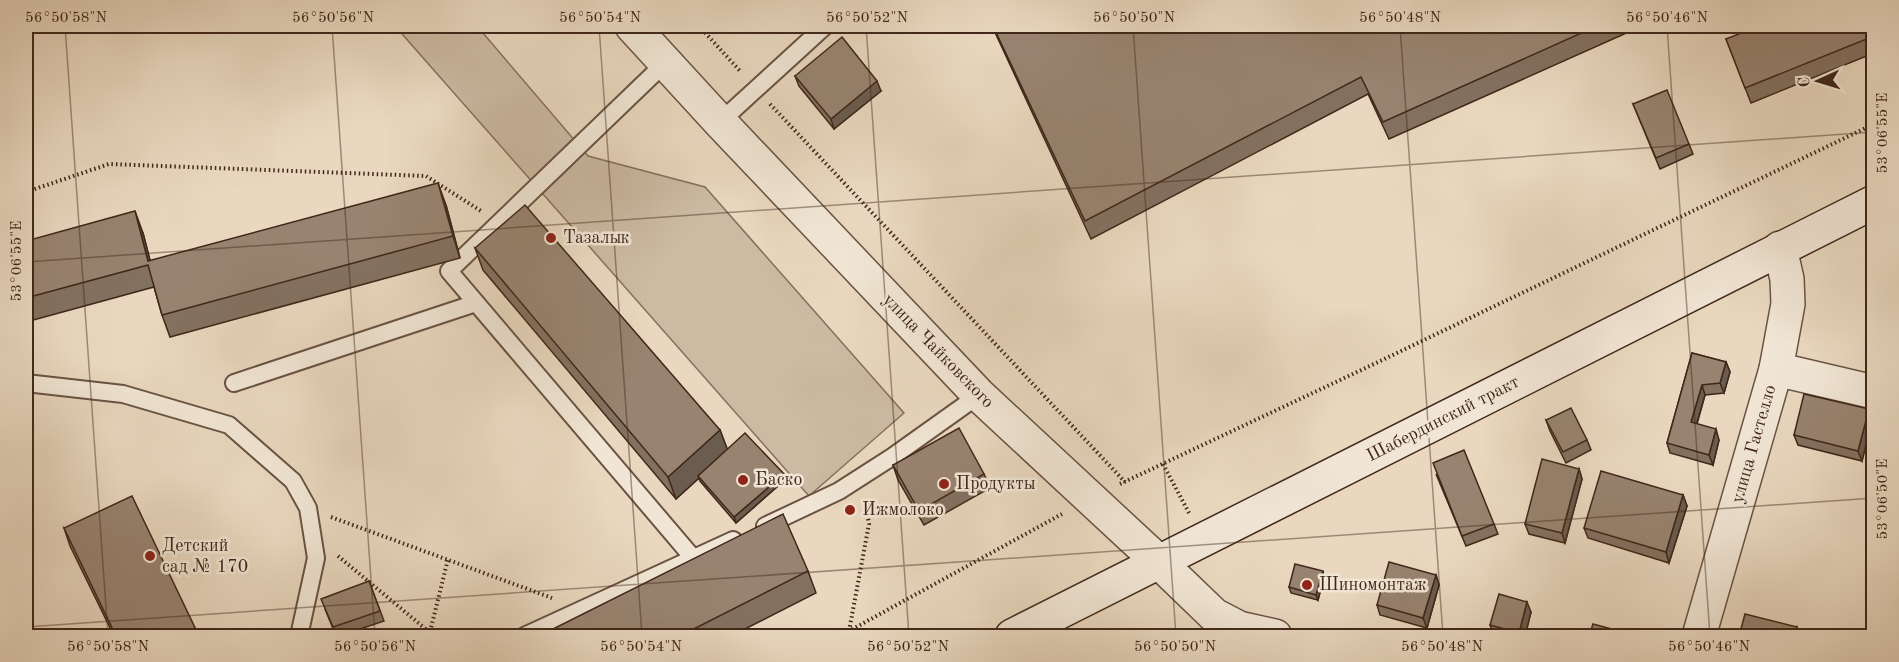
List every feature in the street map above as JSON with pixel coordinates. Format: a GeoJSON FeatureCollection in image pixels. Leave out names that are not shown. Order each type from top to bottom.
{"type":"FeatureCollection","features":[{"type":"Feature","properties":{"kind":"street","name":"улица Чайковского"},"geometry":{"type":"LineString","coordinates":[[632,26],[979,395],[1214,615],[1239,628],[1275,636]]}},
{"type":"Feature","properties":{"kind":"street","name":"Шабердинский тракт"},"geometry":{"type":"LineString","coordinates":[[1012,636],[1874,202]]}},
{"type":"Feature","properties":{"kind":"street","name":"улица Гастелло"},"geometry":{"type":"LineString","coordinates":[[1699,636],[1776,369],[1788,304],[1788,279],[1780,248]]}},
{"type":"Feature","properties":{"kind":"street"},"geometry":{"type":"LineString","coordinates":[[1776,369],[1874,392]]}},
{"type":"Feature","properties":{"kind":"lane"},"geometry":{"type":"LineString","coordinates":[[720,122],[825,26]]}},
{"type":"Feature","properties":{"kind":"lane"},"geometry":{"type":"LineString","coordinates":[[665,63],[449,271],[694,559]]}},
{"type":"Feature","properties":{"kind":"lane"},"geometry":{"type":"LineString","coordinates":[[234,382],[476,303]]}},
{"type":"Feature","properties":{"kind":"lane"},"geometry":{"type":"LineString","coordinates":[[26,383],[123,394],[229,425],[292,481],[308,508],[316,558],[299,636]]}},
{"type":"Feature","properties":{"kind":"lane"},"geometry":{"type":"LineString","coordinates":[[524,636],[839,491],[892,457],[979,395]]}},
{"type":"Feature","properties":{"kind":"path"},"geometry":{"type":"LineString","coordinates":[[699,26],[816,155],[1125,482]]}},
{"type":"Feature","properties":{"kind":"path"},"geometry":{"type":"LineString","coordinates":[[1374,364],[1874,124]]}},
{"type":"Feature","properties":{"kind":"path"},"geometry":{"type":"LineString","coordinates":[[26,192],[109,164],[426,176],[499,223]]}},
{"type":"Feature","properties":{"kind":"path"},"geometry":{"type":"LineString","coordinates":[[845,636],[849,631],[869,524],[860,478]]}},
{"type":"Feature","properties":{"kind":"path"},"geometry":{"type":"LineString","coordinates":[[308,508],[584,609]]}},
{"type":"Feature","properties":{"kind":"path"},"geometry":{"type":"LineString","coordinates":[[312,534],[434,636]]}},
{"type":"Feature","properties":{"kind":"path"},"geometry":{"type":"LineString","coordinates":[[429,634],[448,560]]}},
{"type":"Feature","properties":{"kind":"shaded area"},"geometry":{"type":"Polygon","coordinates":[[[395,26],[477,26],[588,156],[705,187],[904,413],[809,496],[395,26]]]}},
{"type":"Feature","properties":{"kind":"building"},"geometry":{"type":"Polygon","coordinates":[[[993,26],[1597,26],[1383,122],[1361,77],[1085,221],[993,26]]]}},
{"type":"Feature","properties":{"kind":"building"},"geometry":{"type":"Polygon","coordinates":[[[1759,26],[1874,26],[1874,36],[1745,88],[1726,39],[1759,26]]]}},
{"type":"Feature","properties":{"kind":"building"},"geometry":{"type":"Polygon","coordinates":[[[842,37],[877,81],[831,119],[795,76],[842,37]]]}},
{"type":"Feature","properties":{"kind":"building"},"geometry":{"type":"Polygon","coordinates":[[[1667,90],[1689,144],[1656,158],[1633,104],[1667,90]]]}},
{"type":"Feature","properties":{"kind":"building"},"geometry":{"type":"Polygon","coordinates":[[[438,183],[453,236],[162,315],[148,265],[26,298],[26,241],[135,211],[148,261],[438,183]]]}},
{"type":"Feature","properties":{"kind":"building"},"geometry":{"type":"Polygon","coordinates":[[[525,205],[720,430],[668,477],[475,248],[525,205]]]}},
{"type":"Feature","properties":{"kind":"building"},"geometry":{"type":"Polygon","coordinates":[[[1692,353],[1726,362],[1720,383],[1702,385],[1691,422],[1716,429],[1709,455],[1667,443],[1692,353]]]}},
{"type":"Feature","properties":{"kind":"building"},"geometry":{"type":"Polygon","coordinates":[[[1804,394],[1869,409],[1858,451],[1794,435],[1804,394]]]}},
{"type":"Feature","properties":{"kind":"building"},"geometry":{"type":"Polygon","coordinates":[[[1571,408],[1587,440],[1563,452],[1546,420],[1571,408]]]}},
{"type":"Feature","properties":{"kind":"building","name":"Продукты"},"geometry":{"type":"Polygon","coordinates":[[[959,428],[984,474],[919,511],[893,465],[959,428]]]}},
{"type":"Feature","properties":{"kind":"building","name":"Баско"},"geometry":{"type":"Polygon","coordinates":[[[745,433],[784,474],[734,517],[698,476],[745,433]]]}},
{"type":"Feature","properties":{"kind":"building"},"geometry":{"type":"Polygon","coordinates":[[[1464,450],[1494,524],[1462,536],[1433,463],[1464,450]]]}},
{"type":"Feature","properties":{"kind":"building"},"geometry":{"type":"Polygon","coordinates":[[[1542,459],[1579,469],[1562,533],[1525,524],[1542,459]]]}},
{"type":"Feature","properties":{"kind":"building"},"geometry":{"type":"Polygon","coordinates":[[[1601,471],[1683,495],[1666,552],[1584,528],[1601,471]]]}},
{"type":"Feature","properties":{"kind":"building"},"geometry":{"type":"Polygon","coordinates":[[[132,496],[199,636],[116,636],[64,528],[132,496]]]}},
{"type":"Feature","properties":{"kind":"building"},"geometry":{"type":"Polygon","coordinates":[[[783,514],[808,571],[680,636],[539,636],[783,514]]]}},
{"type":"Feature","properties":{"kind":"building"},"geometry":{"type":"Polygon","coordinates":[[[1389,562],[1436,575],[1423,618],[1377,605],[1389,562]]]}},
{"type":"Feature","properties":{"kind":"building","name":"Шиномонтаж"},"geometry":{"type":"Polygon","coordinates":[[[1295,564],[1323,571],[1316,595],[1289,587],[1295,564]]]}},
{"type":"Feature","properties":{"kind":"building"},"geometry":{"type":"Polygon","coordinates":[[[369,581],[380,611],[333,627],[321,599],[369,581]]]}},
{"type":"Feature","properties":{"kind":"building"},"geometry":{"type":"Polygon","coordinates":[[[1499,594],[1527,602],[1519,633],[1490,625],[1499,594]]]}},
{"type":"Feature","properties":{"kind":"building"},"geometry":{"type":"Polygon","coordinates":[[[1745,614],[1797,627],[1795,636],[1739,636],[1745,614]]]}},
{"type":"Feature","properties":{"kind":"building"},"geometry":{"type":"Polygon","coordinates":[[[1593,624],[1638,636],[1589,636],[1593,624]]]}},
{"type":"Feature","properties":{"kind":"building"},"geometry":{"type":"Polygon","coordinates":[[[1107,632],[1119,636],[1105,636],[1107,632]]]}},
{"type":"Feature","properties":{"kind":"place","name":"Тазалык"},"geometry":{"type":"Point","coordinates":[551,238]}},
{"type":"Feature","properties":{"kind":"place","name":"Баско"},"geometry":{"type":"Point","coordinates":[743,480]}},
{"type":"Feature","properties":{"kind":"place","name":"Продукты"},"geometry":{"type":"Point","coordinates":[944,484]}},
{"type":"Feature","properties":{"kind":"place","name":"Ижмолоко"},"geometry":{"type":"Point","coordinates":[850,510]}},
{"type":"Feature","properties":{"kind":"place","name":"Детский сад № 170"},"geometry":{"type":"Point","coordinates":[150,556]}},
{"type":"Feature","properties":{"kind":"place","name":"Шиномонтаж"},"geometry":{"type":"Point","coordinates":[1307,585]}}]}
